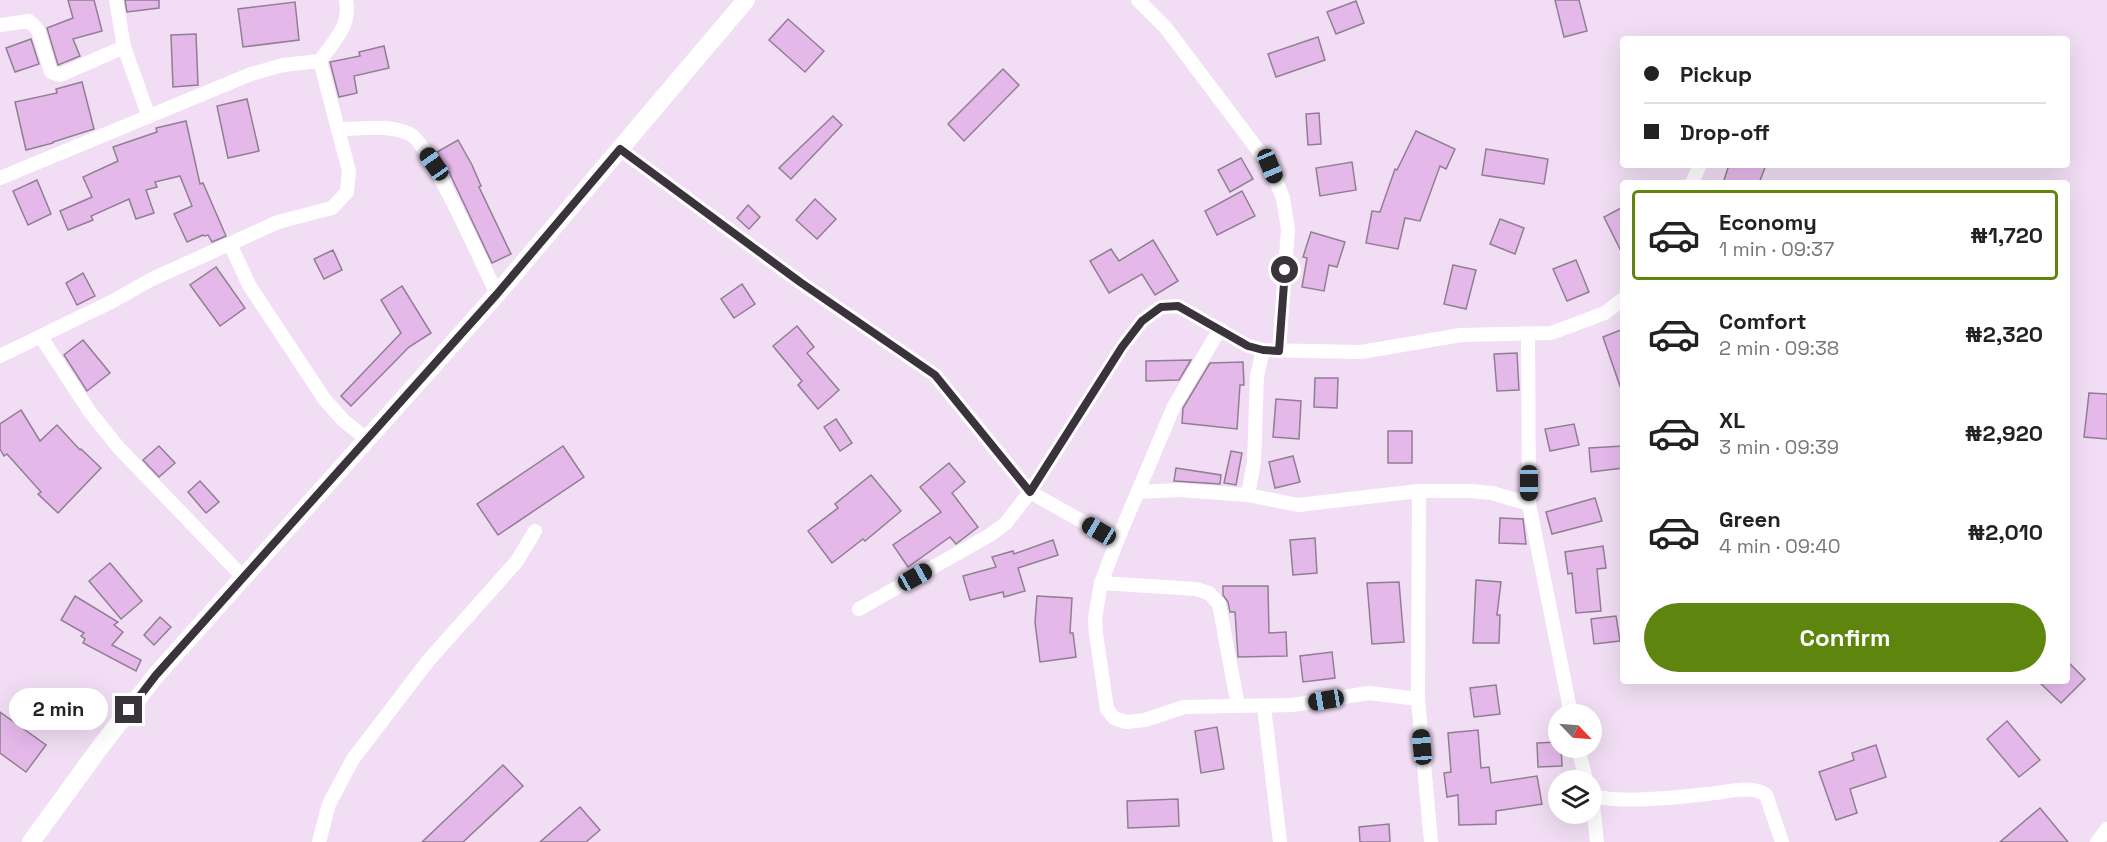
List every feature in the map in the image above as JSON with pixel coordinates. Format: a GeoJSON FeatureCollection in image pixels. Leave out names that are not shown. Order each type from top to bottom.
{"type":"FeatureCollection","features":[{"type":"Feature","properties":{"kind":"main road"},"geometry":{"type":"LineString","coordinates":[[31,842],[156,675],[497,294],[746,0]]}},
{"type":"Feature","properties":{"kind":"street"},"geometry":{"type":"LineString","coordinates":[[116,0],[124,47],[149,117]]}},
{"type":"Feature","properties":{"kind":"street"},"geometry":{"type":"LineString","coordinates":[[0,178],[251,74],[283,66],[320,61],[347,22],[346,0]]}},
{"type":"Feature","properties":{"kind":"street"},"geometry":{"type":"LineString","coordinates":[[1138,0],[1166,28],[1270,166],[1283,198],[1288,230],[1279,351]]}},
{"type":"Feature","properties":{"kind":"street"},"geometry":{"type":"LineString","coordinates":[[0,25],[29,21],[38,30],[51,72],[60,75],[124,47]]}},
{"type":"Feature","properties":{"kind":"street"},"geometry":{"type":"LineString","coordinates":[[0,356],[113,301],[152,279],[278,222],[332,208],[347,192],[349,171],[320,61]]}},
{"type":"Feature","properties":{"kind":"street"},"geometry":{"type":"LineString","coordinates":[[338,129],[397,129],[414,135],[434,164],[497,294]]}},
{"type":"Feature","properties":{"kind":"street"},"geometry":{"type":"LineString","coordinates":[[620,149],[800,282],[935,375],[1030,492],[1117,541]]}},
{"type":"Feature","properties":{"kind":"street"},"geometry":{"type":"LineString","coordinates":[[230,244],[249,285],[325,400],[344,421],[367,439]]}},
{"type":"Feature","properties":{"kind":"street"},"geometry":{"type":"LineString","coordinates":[[859,609],[990,536],[1006,523],[1030,492],[1122,347],[1142,321],[1161,307],[1178,306],[1248,346],[1263,350],[1360,352],[1461,335],[1551,333],[1605,314],[1620,302]]}},
{"type":"Feature","properties":{"kind":"street"},"geometry":{"type":"LineString","coordinates":[[1220,329],[1174,406],[1101,584],[1095,618],[1107,709],[1114,718],[1126,722],[1144,720],[1184,707],[1264,707],[1304,704],[1369,693],[1418,699]]}},
{"type":"Feature","properties":{"kind":"street"},"geometry":{"type":"LineString","coordinates":[[1528,334],[1529,504],[1569,704]]}},
{"type":"Feature","properties":{"kind":"street"},"geometry":{"type":"LineString","coordinates":[[41,337],[90,412],[118,447],[243,577]]}},
{"type":"Feature","properties":{"kind":"street"},"geometry":{"type":"LineString","coordinates":[[1248,495],[1254,462],[1257,376],[1263,350]]}},
{"type":"Feature","properties":{"kind":"street"},"geometry":{"type":"LineString","coordinates":[[1138,492],[1179,490],[1248,495],[1298,505],[1419,491],[1470,491],[1492,493],[1529,504]]}},
{"type":"Feature","properties":{"kind":"street"},"geometry":{"type":"LineString","coordinates":[[1419,491],[1418,699],[1431,842]]}},
{"type":"Feature","properties":{"kind":"street"},"geometry":{"type":"LineString","coordinates":[[319,842],[329,804],[353,759],[428,661],[517,561],[535,531]]}},
{"type":"Feature","properties":{"kind":"street"},"geometry":{"type":"LineString","coordinates":[[1101,584],[1196,589],[1209,593],[1219,604],[1238,706]]}},
{"type":"Feature","properties":{"kind":"street"},"geometry":{"type":"LineString","coordinates":[[1264,707],[1280,842]]}},
{"type":"Feature","properties":{"kind":"street"},"geometry":{"type":"LineString","coordinates":[[1602,797],[1617,799],[1741,790],[1761,791],[1766,795],[1782,842]]}},
{"type":"Feature","properties":{"kind":"street"},"geometry":{"type":"LineString","coordinates":[[1595,824],[1597,842]]}},
{"type":"Feature","properties":{"kind":"street"},"geometry":{"type":"LineString","coordinates":[[2097,842],[2107,829]]}},
{"type":"Feature","properties":{"kind":"building"},"geometry":{"type":"Polygon","coordinates":[[[68,0],[94,0],[102,31],[73,39],[80,56],[58,65],[47,28],[73,18],[68,0]]]}},
{"type":"Feature","properties":{"kind":"building"},"geometry":{"type":"Polygon","coordinates":[[[125,0],[159,0],[159,8],[127,12],[125,0]]]}},
{"type":"Feature","properties":{"kind":"building"},"geometry":{"type":"Polygon","coordinates":[[[1555,0],[1579,0],[1587,31],[1564,37],[1555,0]]]}},
{"type":"Feature","properties":{"kind":"building"},"geometry":{"type":"Polygon","coordinates":[[[1356,1],[1364,23],[1336,34],[1327,12],[1356,1]]]}},
{"type":"Feature","properties":{"kind":"building"},"geometry":{"type":"Polygon","coordinates":[[[295,2],[299,40],[243,47],[238,9],[295,2]]]}},
{"type":"Feature","properties":{"kind":"building"},"geometry":{"type":"Polygon","coordinates":[[[788,19],[824,51],[805,72],[769,40],[788,19]]]}},
{"type":"Feature","properties":{"kind":"building"},"geometry":{"type":"Polygon","coordinates":[[[196,34],[198,85],[173,87],[171,35],[196,34]]]}},
{"type":"Feature","properties":{"kind":"building"},"geometry":{"type":"Polygon","coordinates":[[[1318,37],[1325,60],[1276,77],[1268,54],[1318,37]]]}},
{"type":"Feature","properties":{"kind":"building"},"geometry":{"type":"Polygon","coordinates":[[[31,39],[39,64],[15,72],[6,48],[31,39]]]}},
{"type":"Feature","properties":{"kind":"building"},"geometry":{"type":"Polygon","coordinates":[[[384,46],[389,68],[354,76],[357,93],[339,97],[330,62],[360,56],[359,52],[384,46]]]}},
{"type":"Feature","properties":{"kind":"building"},"geometry":{"type":"Polygon","coordinates":[[[1003,69],[1019,85],[964,141],[948,124],[1003,69]]]}},
{"type":"Feature","properties":{"kind":"building"},"geometry":{"type":"Polygon","coordinates":[[[82,82],[94,129],[26,150],[15,102],[57,93],[56,89],[82,82]]]}},
{"type":"Feature","properties":{"kind":"building"},"geometry":{"type":"Polygon","coordinates":[[[247,99],[259,151],[228,158],[217,106],[247,99]]]}},
{"type":"Feature","properties":{"kind":"building"},"geometry":{"type":"Polygon","coordinates":[[[1319,113],[1321,144],[1308,145],[1306,114],[1319,113]]]}},
{"type":"Feature","properties":{"kind":"building"},"geometry":{"type":"Polygon","coordinates":[[[833,116],[842,125],[791,179],[779,168],[833,116]]]}},
{"type":"Feature","properties":{"kind":"building"},"geometry":{"type":"Polygon","coordinates":[[[186,121],[200,184],[203,183],[226,236],[212,242],[208,235],[203,235],[187,242],[174,214],[192,206],[180,176],[155,182],[157,187],[146,190],[154,213],[136,219],[129,199],[91,216],[93,220],[68,230],[60,211],[92,197],[83,177],[118,161],[113,147],[157,132],[156,128],[186,121]]]}},
{"type":"Feature","properties":{"kind":"building"},"geometry":{"type":"Polygon","coordinates":[[[1416,131],[1455,149],[1446,169],[1440,166],[1420,221],[1405,218],[1398,249],[1366,243],[1372,211],[1380,212],[1395,169],[1397,170],[1416,131]]]}},
{"type":"Feature","properties":{"kind":"building"},"geometry":{"type":"Polygon","coordinates":[[[458,140],[472,165],[481,186],[479,187],[511,254],[492,263],[449,172],[437,152],[458,140]]]}},
{"type":"Feature","properties":{"kind":"building"},"geometry":{"type":"Polygon","coordinates":[[[1486,149],[1548,159],[1544,184],[1482,175],[1486,149]]]}},
{"type":"Feature","properties":{"kind":"building"},"geometry":{"type":"Polygon","coordinates":[[[1241,158],[1253,179],[1230,192],[1218,170],[1241,158]]]}},
{"type":"Feature","properties":{"kind":"building"},"geometry":{"type":"Polygon","coordinates":[[[1352,162],[1356,190],[1320,196],[1316,168],[1352,162]]]}},
{"type":"Feature","properties":{"kind":"building"},"geometry":{"type":"Polygon","coordinates":[[[1728,168],[1765,168],[1760,180],[1724,180],[1728,168]]]}},
{"type":"Feature","properties":{"kind":"building"},"geometry":{"type":"Polygon","coordinates":[[[37,180],[51,214],[28,225],[13,191],[37,180]]]}},
{"type":"Feature","properties":{"kind":"building"},"geometry":{"type":"Polygon","coordinates":[[[1242,191],[1255,216],[1217,235],[1205,211],[1242,191]]]}},
{"type":"Feature","properties":{"kind":"building"},"geometry":{"type":"Polygon","coordinates":[[[815,199],[836,219],[817,239],[796,220],[815,199]]]}},
{"type":"Feature","properties":{"kind":"building"},"geometry":{"type":"Polygon","coordinates":[[[748,205],[760,217],[749,229],[737,218],[748,205]]]}},
{"type":"Feature","properties":{"kind":"building"},"geometry":{"type":"Polygon","coordinates":[[[1620,209],[1620,249],[1604,217],[1620,209]]]}},
{"type":"Feature","properties":{"kind":"building"},"geometry":{"type":"Polygon","coordinates":[[[1500,219],[1524,228],[1515,254],[1490,244],[1500,219]]]}},
{"type":"Feature","properties":{"kind":"building"},"geometry":{"type":"Polygon","coordinates":[[[1311,232],[1345,242],[1337,267],[1329,265],[1324,291],[1302,287],[1307,258],[1303,257],[1311,232]]]}},
{"type":"Feature","properties":{"kind":"building"},"geometry":{"type":"Polygon","coordinates":[[[1153,240],[1178,281],[1155,295],[1142,274],[1109,293],[1090,261],[1111,249],[1119,261],[1153,240]]]}},
{"type":"Feature","properties":{"kind":"building"},"geometry":{"type":"Polygon","coordinates":[[[333,250],[342,270],[324,279],[314,259],[333,250]]]}},
{"type":"Feature","properties":{"kind":"building"},"geometry":{"type":"Polygon","coordinates":[[[1576,260],[1589,292],[1567,301],[1553,269],[1576,260]]]}},
{"type":"Feature","properties":{"kind":"building"},"geometry":{"type":"Polygon","coordinates":[[[1453,265],[1476,270],[1466,309],[1444,304],[1453,265]]]}},
{"type":"Feature","properties":{"kind":"building"},"geometry":{"type":"Polygon","coordinates":[[[216,267],[245,308],[220,326],[190,285],[216,267]]]}},
{"type":"Feature","properties":{"kind":"building"},"geometry":{"type":"Polygon","coordinates":[[[83,273],[95,296],[77,305],[66,283],[83,273]]]}},
{"type":"Feature","properties":{"kind":"building"},"geometry":{"type":"Polygon","coordinates":[[[742,284],[755,304],[734,318],[721,299],[742,284]]]}},
{"type":"Feature","properties":{"kind":"building"},"geometry":{"type":"Polygon","coordinates":[[[402,286],[431,333],[409,347],[351,406],[341,396],[401,333],[381,300],[402,286]]]}},
{"type":"Feature","properties":{"kind":"building"},"geometry":{"type":"Polygon","coordinates":[[[797,326],[814,347],[807,353],[839,390],[818,409],[798,385],[802,381],[773,346],[797,326]]]}},
{"type":"Feature","properties":{"kind":"building"},"geometry":{"type":"Polygon","coordinates":[[[1620,330],[1620,386],[1603,337],[1620,330]]]}},
{"type":"Feature","properties":{"kind":"building"},"geometry":{"type":"Polygon","coordinates":[[[83,340],[110,373],[87,391],[64,355],[83,340]]]}},
{"type":"Feature","properties":{"kind":"building"},"geometry":{"type":"Polygon","coordinates":[[[1517,353],[1519,390],[1497,391],[1494,354],[1517,353]]]}},
{"type":"Feature","properties":{"kind":"building"},"geometry":{"type":"Polygon","coordinates":[[[1191,360],[1179,380],[1146,381],[1146,361],[1191,360]]]}},
{"type":"Feature","properties":{"kind":"building"},"geometry":{"type":"Polygon","coordinates":[[[1243,362],[1244,385],[1240,385],[1237,429],[1182,423],[1183,408],[1210,363],[1243,362]]]}},
{"type":"Feature","properties":{"kind":"building"},"geometry":{"type":"Polygon","coordinates":[[[1315,378],[1338,378],[1337,408],[1314,407],[1315,378]]]}},
{"type":"Feature","properties":{"kind":"building"},"geometry":{"type":"Polygon","coordinates":[[[2089,393],[2107,394],[2107,439],[2084,437],[2089,393]]]}},
{"type":"Feature","properties":{"kind":"building"},"geometry":{"type":"Polygon","coordinates":[[[1276,399],[1301,401],[1299,439],[1273,437],[1276,399]]]}},
{"type":"Feature","properties":{"kind":"building"},"geometry":{"type":"Polygon","coordinates":[[[21,410],[40,441],[57,425],[80,450],[101,468],[58,513],[38,494],[41,492],[7,454],[4,456],[0,449],[0,424],[21,410]]]}},
{"type":"Feature","properties":{"kind":"building"},"geometry":{"type":"Polygon","coordinates":[[[836,419],[852,443],[840,451],[824,427],[836,419]]]}},
{"type":"Feature","properties":{"kind":"building"},"geometry":{"type":"Polygon","coordinates":[[[1574,424],[1579,445],[1550,451],[1545,429],[1574,424]]]}},
{"type":"Feature","properties":{"kind":"building"},"geometry":{"type":"Polygon","coordinates":[[[1388,431],[1412,431],[1412,463],[1388,463],[1388,431]]]}},
{"type":"Feature","properties":{"kind":"building"},"geometry":{"type":"Polygon","coordinates":[[[159,446],[175,463],[159,477],[143,460],[159,446]]]}},
{"type":"Feature","properties":{"kind":"building"},"geometry":{"type":"Polygon","coordinates":[[[563,446],[584,477],[498,535],[477,504],[563,446]]]}},
{"type":"Feature","properties":{"kind":"building"},"geometry":{"type":"Polygon","coordinates":[[[1620,446],[1620,468],[1591,472],[1589,448],[1620,446]]]}},
{"type":"Feature","properties":{"kind":"building"},"geometry":{"type":"Polygon","coordinates":[[[1231,451],[1242,453],[1236,485],[1224,483],[1231,451]]]}},
{"type":"Feature","properties":{"kind":"building"},"geometry":{"type":"Polygon","coordinates":[[[1293,456],[1300,482],[1275,488],[1269,462],[1293,456]]]}},
{"type":"Feature","properties":{"kind":"building"},"geometry":{"type":"Polygon","coordinates":[[[949,463],[965,482],[952,493],[978,527],[956,544],[950,537],[908,567],[893,545],[941,512],[920,487],[949,463]]]}},
{"type":"Feature","properties":{"kind":"building"},"geometry":{"type":"Polygon","coordinates":[[[1176,468],[1221,475],[1220,484],[1174,481],[1176,468]]]}},
{"type":"Feature","properties":{"kind":"building"},"geometry":{"type":"Polygon","coordinates":[[[871,475],[901,511],[865,541],[863,539],[832,563],[808,531],[838,508],[835,504],[871,475]]]}},
{"type":"Feature","properties":{"kind":"building"},"geometry":{"type":"Polygon","coordinates":[[[200,481],[219,502],[206,513],[188,492],[200,481]]]}},
{"type":"Feature","properties":{"kind":"building"},"geometry":{"type":"Polygon","coordinates":[[[1595,498],[1602,521],[1552,534],[1546,512],[1595,498]]]}},
{"type":"Feature","properties":{"kind":"building"},"geometry":{"type":"Polygon","coordinates":[[[1500,518],[1523,519],[1526,544],[1499,543],[1500,518]]]}},
{"type":"Feature","properties":{"kind":"building"},"geometry":{"type":"Polygon","coordinates":[[[1315,538],[1317,573],[1293,575],[1290,540],[1315,538]]]}},
{"type":"Feature","properties":{"kind":"building"},"geometry":{"type":"Polygon","coordinates":[[[1053,540],[1058,555],[1018,568],[1025,591],[1004,597],[1003,592],[970,600],[963,576],[996,567],[992,557],[1013,551],[1014,554],[1053,540]]]}},
{"type":"Feature","properties":{"kind":"building"},"geometry":{"type":"Polygon","coordinates":[[[1603,546],[1606,568],[1597,569],[1601,611],[1576,613],[1572,573],[1568,574],[1565,552],[1603,546]]]}},
{"type":"Feature","properties":{"kind":"building"},"geometry":{"type":"Polygon","coordinates":[[[110,563],[142,601],[121,619],[89,581],[110,563]]]}},
{"type":"Feature","properties":{"kind":"building"},"geometry":{"type":"Polygon","coordinates":[[[1476,580],[1501,582],[1497,615],[1500,615],[1499,643],[1473,643],[1476,580]]]}},
{"type":"Feature","properties":{"kind":"building"},"geometry":{"type":"Polygon","coordinates":[[[1399,582],[1404,642],[1372,644],[1367,583],[1399,582]]]}},
{"type":"Feature","properties":{"kind":"building"},"geometry":{"type":"Polygon","coordinates":[[[1223,586],[1268,586],[1269,633],[1286,632],[1287,656],[1238,657],[1235,612],[1230,612],[1228,602],[1223,595],[1223,586]]]}},
{"type":"Feature","properties":{"kind":"building"},"geometry":{"type":"Polygon","coordinates":[[[75,596],[118,622],[114,625],[123,632],[112,645],[141,660],[136,671],[83,643],[85,639],[81,636],[84,633],[61,620],[75,596]]]}},
{"type":"Feature","properties":{"kind":"building"},"geometry":{"type":"Polygon","coordinates":[[[1037,596],[1072,598],[1070,633],[1073,633],[1076,657],[1040,662],[1035,622],[1037,596]]]}},
{"type":"Feature","properties":{"kind":"building"},"geometry":{"type":"Polygon","coordinates":[[[1616,616],[1620,641],[1594,644],[1591,619],[1616,616]]]}},
{"type":"Feature","properties":{"kind":"building"},"geometry":{"type":"Polygon","coordinates":[[[160,617],[171,627],[154,645],[144,635],[160,617]]]}},
{"type":"Feature","properties":{"kind":"building"},"geometry":{"type":"Polygon","coordinates":[[[1332,652],[1335,678],[1303,682],[1300,656],[1332,652]]]}},
{"type":"Feature","properties":{"kind":"building"},"geometry":{"type":"Polygon","coordinates":[[[2070,664],[2085,679],[2061,703],[2041,684],[2070,684],[2070,664]]]}},
{"type":"Feature","properties":{"kind":"building"},"geometry":{"type":"Polygon","coordinates":[[[1496,685],[1500,714],[1474,717],[1470,688],[1496,685]]]}},
{"type":"Feature","properties":{"kind":"building"},"geometry":{"type":"Polygon","coordinates":[[[0,712],[46,745],[26,772],[0,753],[0,712]]]}},
{"type":"Feature","properties":{"kind":"building"},"geometry":{"type":"Polygon","coordinates":[[[2007,721],[2040,760],[2019,777],[1987,739],[2007,721]]]}},
{"type":"Feature","properties":{"kind":"building"},"geometry":{"type":"Polygon","coordinates":[[[1217,727],[1224,769],[1201,773],[1195,731],[1217,727]]]}},
{"type":"Feature","properties":{"kind":"building"},"geometry":{"type":"Polygon","coordinates":[[[1478,730],[1481,768],[1489,767],[1491,783],[1537,776],[1542,804],[1496,811],[1496,824],[1459,825],[1458,795],[1447,797],[1444,773],[1451,772],[1448,733],[1478,730]]]}},
{"type":"Feature","properties":{"kind":"building"},"geometry":{"type":"Polygon","coordinates":[[[1548,742],[1548,758],[1562,758],[1562,766],[1538,767],[1537,743],[1548,742]]]}},
{"type":"Feature","properties":{"kind":"building"},"geometry":{"type":"Polygon","coordinates":[[[1876,745],[1886,777],[1850,789],[1857,813],[1836,820],[1819,772],[1854,760],[1852,753],[1876,745]]]}},
{"type":"Feature","properties":{"kind":"building"},"geometry":{"type":"Polygon","coordinates":[[[503,765],[523,786],[463,842],[422,842],[503,765]]]}},
{"type":"Feature","properties":{"kind":"building"},"geometry":{"type":"Polygon","coordinates":[[[1178,799],[1179,826],[1128,828],[1127,801],[1178,799]]]}},
{"type":"Feature","properties":{"kind":"building"},"geometry":{"type":"Polygon","coordinates":[[[580,807],[600,830],[586,842],[540,842],[580,807]]]}},
{"type":"Feature","properties":{"kind":"building"},"geometry":{"type":"Polygon","coordinates":[[[2040,808],[2068,842],[2000,842],[2040,808]]]}},
{"type":"Feature","properties":{"kind":"building"},"geometry":{"type":"Polygon","coordinates":[[[1389,824],[1390,842],[1360,842],[1359,827],[1389,824]]]}},
{"type":"Feature","properties":{"kind":"route"},"geometry":{"type":"LineString","coordinates":[[129,710],[156,675],[497,294],[620,149],[800,282],[935,375],[1030,492],[1122,347],[1142,321],[1161,307],[1178,306],[1248,346],[1279,351],[1285,270]]}}]}
